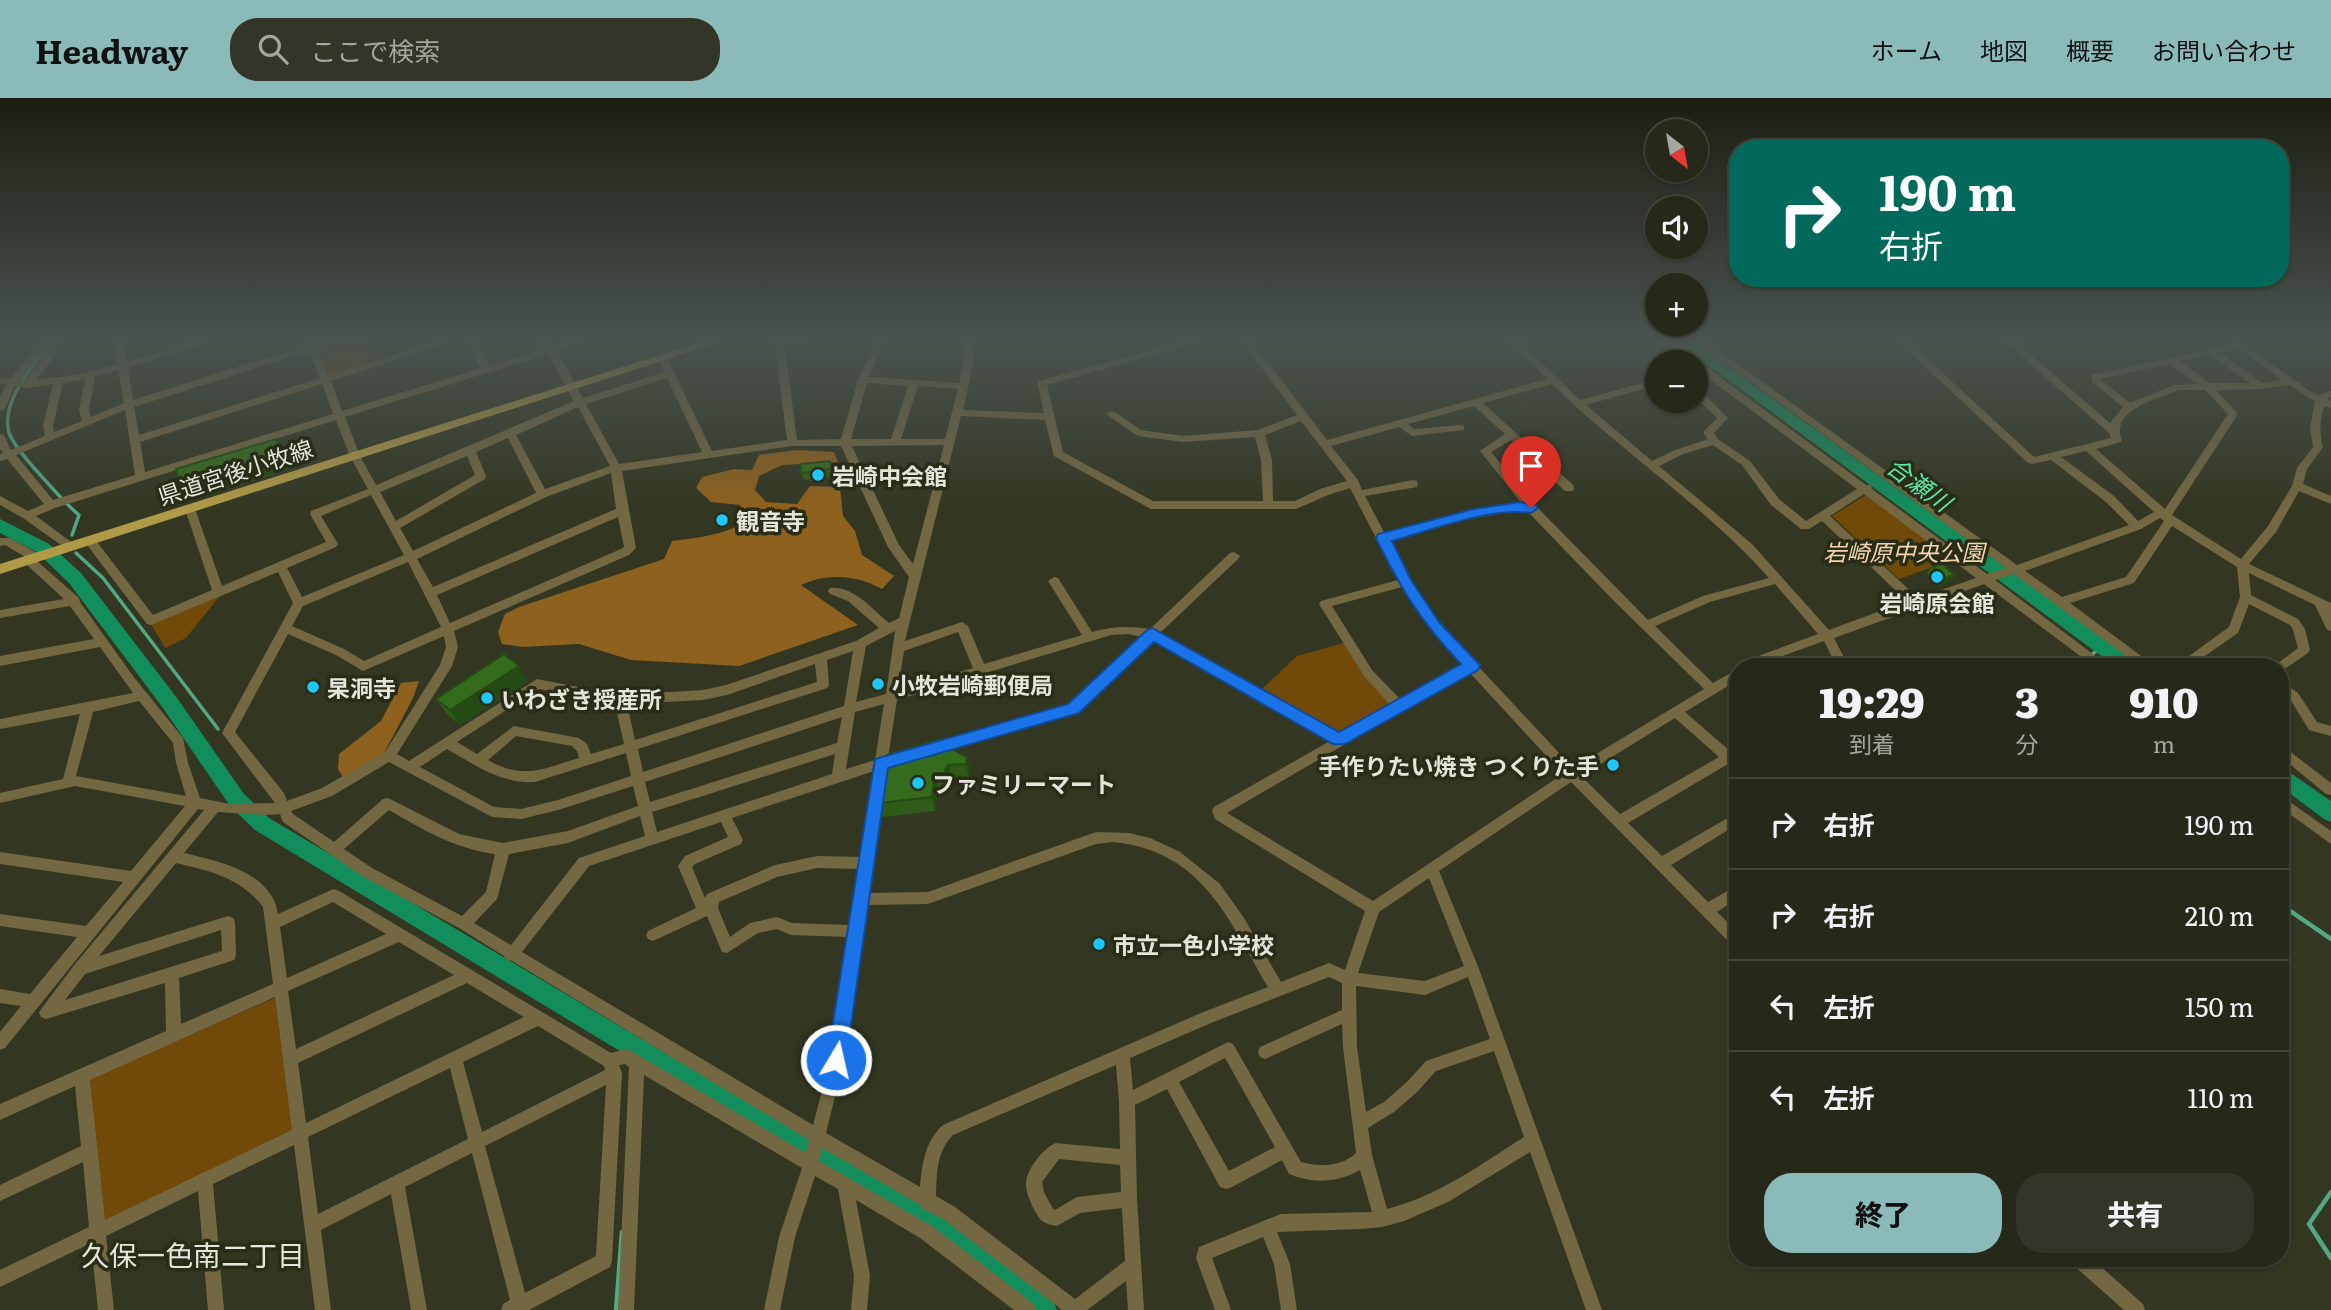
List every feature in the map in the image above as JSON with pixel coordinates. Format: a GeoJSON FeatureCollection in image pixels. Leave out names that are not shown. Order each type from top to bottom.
{"type":"FeatureCollection","features":[{"type":"Feature","properties":{"kind":"main road","name":"県道宮後小牧線"},"geometry":{"type":"LineString","coordinates":[[0,569],[541,396]]}},
{"type":"Feature","properties":{"kind":"street"},"geometry":{"type":"LineString","coordinates":[[50,436],[48,426],[55,396]]}},
{"type":"Feature","properties":{"kind":"street"},"geometry":{"type":"LineString","coordinates":[[87,396],[84,410],[87,421]]}},
{"type":"Feature","properties":{"kind":"street"},"geometry":{"type":"LineString","coordinates":[[127,396],[141,478]]}},
{"type":"Feature","properties":{"kind":"street"},"geometry":{"type":"LineString","coordinates":[[8,455],[87,421],[157,396]]}},
{"type":"Feature","properties":{"kind":"street"},"geometry":{"type":"LineString","coordinates":[[136,440],[277,396]]}},
{"type":"Feature","properties":{"kind":"street"},"geometry":{"type":"LineString","coordinates":[[0,798],[75,781],[214,807],[241,811],[265,810],[283,807],[344,784],[389,756],[446,666],[452,647],[448,630],[396,526],[373,491],[355,456],[332,396]]}},
{"type":"Feature","properties":{"kind":"street"},"geometry":{"type":"LineString","coordinates":[[27,515],[51,505],[405,396]]}},
{"type":"Feature","properties":{"kind":"street"},"geometry":{"type":"LineString","coordinates":[[286,628],[340,652],[363,666],[625,552],[629,548],[615,468],[575,396]]}},
{"type":"Feature","properties":{"kind":"street"},"geometry":{"type":"LineString","coordinates":[[90,541],[151,621],[332,544],[315,514],[599,396]]}},
{"type":"Feature","properties":{"kind":"street"},"geometry":{"type":"LineString","coordinates":[[681,396],[709,456]]}},
{"type":"Feature","properties":{"kind":"street"},"geometry":{"type":"LineString","coordinates":[[786,396],[792,443]]}},
{"type":"Feature","properties":{"kind":"street"},"geometry":{"type":"LineString","coordinates":[[859,396],[845,443],[894,547],[915,576]]}},
{"type":"Feature","properties":{"kind":"street"},"geometry":{"type":"LineString","coordinates":[[895,441],[910,396]]}},
{"type":"Feature","properties":{"kind":"street"},"geometry":{"type":"LineString","coordinates":[[772,1310],[788,1237],[810,1166],[836,1060],[865,863],[887,762],[891,697],[903,621],[962,396]]}},
{"type":"Feature","properties":{"kind":"street"},"geometry":{"type":"LineString","coordinates":[[1045,396],[1061,458],[1144,502],[1158,505],[1296,505],[1324,492],[1413,484]]}},
{"type":"Feature","properties":{"kind":"street"},"geometry":{"type":"LineString","coordinates":[[1288,396],[1357,489],[1405,582],[1434,626],[1572,775],[1729,933]]}},
{"type":"Feature","properties":{"kind":"street"},"geometry":{"type":"LineString","coordinates":[[1325,444],[1499,396]]}},
{"type":"Feature","properties":{"kind":"street"},"geometry":{"type":"LineString","coordinates":[[1568,396],[1748,547],[1827,636],[1838,658]]}},
{"type":"Feature","properties":{"kind":"street"},"geometry":{"type":"LineString","coordinates":[[1577,404],[1609,396]]}},
{"type":"Feature","properties":{"kind":"street"},"geometry":{"type":"LineString","coordinates":[[1737,396],[1867,488],[2092,658]]}},
{"type":"Feature","properties":{"kind":"street"},"geometry":{"type":"LineString","coordinates":[[1776,396],[2138,658]]}},
{"type":"Feature","properties":{"kind":"street"},"geometry":{"type":"LineString","coordinates":[[1961,396],[2032,461],[2117,440],[2113,430],[2073,396]]}},
{"type":"Feature","properties":{"kind":"street"},"geometry":{"type":"LineString","coordinates":[[2115,396],[2129,407]]}},
{"type":"Feature","properties":{"kind":"street"},"geometry":{"type":"LineString","coordinates":[[2113,430],[2115,422],[2129,407],[2156,396]]}},
{"type":"Feature","properties":{"kind":"street"},"geometry":{"type":"LineString","coordinates":[[2061,602],[2130,580],[2166,517],[2232,414],[2216,396]]}},
{"type":"Feature","properties":{"kind":"street"},"geometry":{"type":"LineString","coordinates":[[1476,402],[1569,488]]}},
{"type":"Feature","properties":{"kind":"street"},"geometry":{"type":"LineString","coordinates":[[2193,658],[2234,630],[2246,597],[2242,565],[2272,528],[2297,486],[2302,468],[2318,447],[2314,429],[2326,403]]}},
{"type":"Feature","properties":{"kind":"street"},"geometry":{"type":"LineString","coordinates":[[1708,404],[1723,418],[1708,432],[1714,440],[1746,463],[1774,502],[1805,526],[1867,488]]}},
{"type":"Feature","properties":{"kind":"street"},"geometry":{"type":"LineString","coordinates":[[957,413],[1049,417]]}},
{"type":"Feature","properties":{"kind":"street"},"geometry":{"type":"LineString","coordinates":[[1111,414],[1131,430],[1183,439],[1259,433],[1304,416]]}},
{"type":"Feature","properties":{"kind":"street"},"geometry":{"type":"LineString","coordinates":[[1401,422],[1412,433],[1460,428]]}},
{"type":"Feature","properties":{"kind":"street"},"geometry":{"type":"LineString","coordinates":[[510,433],[542,494]]}},
{"type":"Feature","properties":{"kind":"street"},"geometry":{"type":"LineString","coordinates":[[1259,433],[1264,442],[1267,465],[1268,506]]}},
{"type":"Feature","properties":{"kind":"street"},"geometry":{"type":"LineString","coordinates":[[1511,435],[1485,452],[1531,508],[1713,690]]}},
{"type":"Feature","properties":{"kind":"street"},"geometry":{"type":"LineString","coordinates":[[0,437],[8,455],[51,505]]}},
{"type":"Feature","properties":{"kind":"street"},"geometry":{"type":"LineString","coordinates":[[1650,466],[1714,440]]}},
{"type":"Feature","properties":{"kind":"street"},"geometry":{"type":"LineString","coordinates":[[949,442],[792,443],[615,468],[542,494],[410,556],[299,603],[228,733],[279,797],[288,818],[367,872],[464,924],[511,955],[949,1213],[1076,1310],[1133,1265]]}},
{"type":"Feature","properties":{"kind":"street"},"geometry":{"type":"LineString","coordinates":[[2088,447],[2166,517],[2242,565],[2331,608]]}},
{"type":"Feature","properties":{"kind":"street"},"geometry":{"type":"LineString","coordinates":[[396,526],[481,476],[470,451]]}},
{"type":"Feature","properties":{"kind":"street"},"geometry":{"type":"LineString","coordinates":[[2054,457],[2110,499],[2137,526]]}},
{"type":"Feature","properties":{"kind":"street"},"geometry":{"type":"LineString","coordinates":[[2297,486],[2331,500]]}},
{"type":"Feature","properties":{"kind":"street"},"geometry":{"type":"LineString","coordinates":[[0,500],[27,515],[68,548]]}},
{"type":"Feature","properties":{"kind":"street"},"geometry":{"type":"LineString","coordinates":[[1384,538],[1474,514],[1520,507],[1531,508]]}},
{"type":"Feature","properties":{"kind":"street"},"geometry":{"type":"LineString","coordinates":[[190,509],[218,592]]}},
{"type":"Feature","properties":{"kind":"street"},"geometry":{"type":"LineString","coordinates":[[430,593],[622,511]]}},
{"type":"Feature","properties":{"kind":"street"},"geometry":{"type":"LineString","coordinates":[[1823,516],[1915,603]]}},
{"type":"Feature","properties":{"kind":"street"},"geometry":{"type":"LineString","coordinates":[[1765,658],[1986,578],[2058,556],[2166,517]]}},
{"type":"Feature","properties":{"kind":"street"},"geometry":{"type":"LineString","coordinates":[[0,542],[6,541],[33,559],[75,601],[142,696],[179,742],[182,763],[195,803]]}},
{"type":"Feature","properties":{"kind":"street"},"geometry":{"type":"LineString","coordinates":[[919,753],[1073,709],[1234,556]]}},
{"type":"Feature","properties":{"kind":"street"},"geometry":{"type":"LineString","coordinates":[[281,566],[299,603]]}},
{"type":"Feature","properties":{"kind":"street"},"geometry":{"type":"LineString","coordinates":[[1054,580],[1090,638]]}},
{"type":"Feature","properties":{"kind":"street"},"geometry":{"type":"LineString","coordinates":[[1646,625],[1707,599],[1776,580]]}},
{"type":"Feature","properties":{"kind":"street"},"geometry":{"type":"LineString","coordinates":[[1399,706],[1368,673],[1325,604],[1405,582]]}},
{"type":"Feature","properties":{"kind":"street"},"geometry":{"type":"LineString","coordinates":[[834,591],[852,598],[888,629]]}},
{"type":"Feature","properties":{"kind":"street"},"geometry":{"type":"LineString","coordinates":[[2246,597],[2294,622],[2299,629],[2304,650],[2289,660]]}},
{"type":"Feature","properties":{"kind":"street"},"geometry":{"type":"LineString","coordinates":[[0,614],[75,601]]}},
{"type":"Feature","properties":{"kind":"street"},"geometry":{"type":"LineString","coordinates":[[2319,602],[2331,627]]}},
{"type":"Feature","properties":{"kind":"street"},"geometry":{"type":"LineString","coordinates":[[411,766],[537,684],[620,700],[727,691],[860,644],[903,621]]}},
{"type":"Feature","properties":{"kind":"street"},"geometry":{"type":"LineString","coordinates":[[898,648],[961,626],[980,670]]}},
{"type":"Feature","properties":{"kind":"street"},"geometry":{"type":"LineString","coordinates":[[389,756],[492,812],[510,815],[534,812],[850,709],[1111,631],[1128,630],[1152,634],[1339,740]]}},
{"type":"Feature","properties":{"kind":"street"},"geometry":{"type":"LineString","coordinates":[[0,661],[103,642]]}},
{"type":"Feature","properties":{"kind":"street"},"geometry":{"type":"LineString","coordinates":[[838,777],[860,644]]}},
{"type":"Feature","properties":{"kind":"street"},"geometry":{"type":"LineString","coordinates":[[448,743],[503,774],[522,779],[632,747],[823,685],[821,658]]}},
{"type":"Feature","properties":{"kind":"street"},"geometry":{"type":"LineString","coordinates":[[1373,908],[1220,815],[1219,811],[1472,665]]}},
{"type":"Feature","properties":{"kind":"street"},"geometry":{"type":"LineString","coordinates":[[1382,1219],[1364,1155],[1350,1047],[1349,1014],[1349,979],[1373,908],[1572,775],[1729,679]]}},
{"type":"Feature","properties":{"kind":"street"},"geometry":{"type":"LineString","coordinates":[[1724,682],[1729,685]]}},
{"type":"Feature","properties":{"kind":"street"},"geometry":{"type":"LineString","coordinates":[[2289,693],[2314,726],[2331,731]]}},
{"type":"Feature","properties":{"kind":"street"},"geometry":{"type":"LineString","coordinates":[[0,724],[142,696]]}},
{"type":"Feature","properties":{"kind":"street"},"geometry":{"type":"LineString","coordinates":[[620,700],[652,839]]}},
{"type":"Feature","properties":{"kind":"street"},"geometry":{"type":"LineString","coordinates":[[68,782],[88,708]]}},
{"type":"Feature","properties":{"kind":"street"},"geometry":{"type":"LineString","coordinates":[[1675,711],[1729,753]]}},
{"type":"Feature","properties":{"kind":"street"},"geometry":{"type":"LineString","coordinates":[[479,760],[514,731],[575,742],[583,748],[586,761]]}},
{"type":"Feature","properties":{"kind":"street"},"geometry":{"type":"LineString","coordinates":[[335,849],[388,803],[443,836],[479,847],[503,849],[537,845],[842,747]]}},
{"type":"Feature","properties":{"kind":"street"},"geometry":{"type":"LineString","coordinates":[[2289,756],[2331,790]]}},
{"type":"Feature","properties":{"kind":"street"},"geometry":{"type":"LineString","coordinates":[[1618,822],[1729,761]]}},
{"type":"Feature","properties":{"kind":"street"},"geometry":{"type":"LineString","coordinates":[[511,955],[584,862],[887,762]]}},
{"type":"Feature","properties":{"kind":"street"},"geometry":{"type":"LineString","coordinates":[[0,1043],[195,803]]}},
{"type":"Feature","properties":{"kind":"street"},"geometry":{"type":"LineString","coordinates":[[80,969],[228,922],[229,954],[46,1012],[80,969],[214,807]]}},
{"type":"Feature","properties":{"kind":"street"},"geometry":{"type":"LineString","coordinates":[[2289,807],[2331,838]]}},
{"type":"Feature","properties":{"kind":"street"},"geometry":{"type":"LineString","coordinates":[[711,908],[702,906],[685,866],[690,860],[736,840],[724,814]]}},
{"type":"Feature","properties":{"kind":"street"},"geometry":{"type":"LineString","coordinates":[[1661,864],[1729,822]]}},
{"type":"Feature","properties":{"kind":"street"},"geometry":{"type":"LineString","coordinates":[[859,899],[928,898],[1096,838],[1114,835],[1152,843],[1186,864],[1216,889],[1277,989]]}},
{"type":"Feature","properties":{"kind":"street"},"geometry":{"type":"LineString","coordinates":[[464,924],[492,895],[503,849]]}},
{"type":"Feature","properties":{"kind":"street"},"geometry":{"type":"LineString","coordinates":[[173,856],[246,878],[261,891],[270,905],[323,1310]]}},
{"type":"Feature","properties":{"kind":"street"},"geometry":{"type":"LineString","coordinates":[[0,858],[136,878]]}},
{"type":"Feature","properties":{"kind":"street"},"geometry":{"type":"LineString","coordinates":[[855,931],[791,929],[777,923],[755,926],[727,947],[711,908],[712,898],[775,871],[817,862],[865,863]]}},
{"type":"Feature","properties":{"kind":"street"},"geometry":{"type":"LineString","coordinates":[[1432,869],[1472,969],[1594,1310]]}},
{"type":"Feature","properties":{"kind":"street"},"geometry":{"type":"LineString","coordinates":[[273,923],[334,895],[469,975],[612,1067]]}},
{"type":"Feature","properties":{"kind":"street"},"geometry":{"type":"LineString","coordinates":[[1706,911],[1729,897]]}},
{"type":"Feature","properties":{"kind":"street"},"geometry":{"type":"LineString","coordinates":[[653,935],[711,908]]}},
{"type":"Feature","properties":{"kind":"street"},"geometry":{"type":"LineString","coordinates":[[0,920],[91,933]]}},
{"type":"Feature","properties":{"kind":"street"},"geometry":{"type":"LineString","coordinates":[[0,1112],[401,934]]}},
{"type":"Feature","properties":{"kind":"street"},"geometry":{"type":"LineString","coordinates":[[928,1202],[934,1146],[939,1137],[948,1130],[1122,1054],[1329,970],[1349,979],[1425,988],[1472,969]]}},
{"type":"Feature","properties":{"kind":"street"},"geometry":{"type":"LineString","coordinates":[[172,974],[174,1036]]}},
{"type":"Feature","properties":{"kind":"street"},"geometry":{"type":"LineString","coordinates":[[290,1059],[469,975]]}},
{"type":"Feature","properties":{"kind":"street"},"geometry":{"type":"LineString","coordinates":[[0,996],[35,1002]]}},
{"type":"Feature","properties":{"kind":"street"},"geometry":{"type":"LineString","coordinates":[[1265,1052],[1349,1014]]}},
{"type":"Feature","properties":{"kind":"street"},"geometry":{"type":"LineString","coordinates":[[0,1279],[205,1178],[300,1136],[538,1018]]}},
{"type":"Feature","properties":{"kind":"street"},"geometry":{"type":"LineString","coordinates":[[1360,1124],[1389,1107],[1431,1066],[1498,1044]]}},
{"type":"Feature","properties":{"kind":"street"},"geometry":{"type":"LineString","coordinates":[[1127,1101],[1228,1049],[1295,1168],[1314,1173],[1357,1164],[1364,1155]]}},
{"type":"Feature","properties":{"kind":"street"},"geometry":{"type":"LineString","coordinates":[[1122,1054],[1127,1101],[1129,1199],[1136,1310]]}},
{"type":"Feature","properties":{"kind":"street"},"geometry":{"type":"LineString","coordinates":[[455,1060],[516,1308],[604,1261],[612,1067]]}},
{"type":"Feature","properties":{"kind":"street"},"geometry":{"type":"LineString","coordinates":[[625,1310],[633,1060]]}},
{"type":"Feature","properties":{"kind":"street"},"geometry":{"type":"LineString","coordinates":[[311,1226],[397,1185],[612,1067],[633,1060],[937,1239],[1022,1307]]}},
{"type":"Feature","properties":{"kind":"street"},"geometry":{"type":"LineString","coordinates":[[82,1077],[106,1310]]}},
{"type":"Feature","properties":{"kind":"street"},"geometry":{"type":"LineString","coordinates":[[1170,1080],[1226,1181],[1285,1150]]}},
{"type":"Feature","properties":{"kind":"street"},"geometry":{"type":"LineString","coordinates":[[1223,1310],[1204,1258],[1205,1253],[1281,1222],[1382,1219],[1441,1199],[1533,1141]]}},
{"type":"Feature","properties":{"kind":"street"},"geometry":{"type":"LineString","coordinates":[[0,1193],[89,1151]]}},
{"type":"Feature","properties":{"kind":"street"},"geometry":{"type":"LineString","coordinates":[[1129,1158],[1056,1151],[1032,1180],[1032,1186],[1048,1216],[1057,1218],[1077,1205],[1129,1199]]}},
{"type":"Feature","properties":{"kind":"street"},"geometry":{"type":"LineString","coordinates":[[205,1178],[216,1310]]}},
{"type":"Feature","properties":{"kind":"street"},"geometry":{"type":"LineString","coordinates":[[397,1185],[419,1310]]}},
{"type":"Feature","properties":{"kind":"street"},"geometry":{"type":"LineString","coordinates":[[845,1186],[862,1276],[859,1310]]}},
{"type":"Feature","properties":{"kind":"street"},"geometry":{"type":"LineString","coordinates":[[1267,1227],[1282,1264],[1289,1310]]}},
{"type":"Feature","properties":{"kind":"street"},"geometry":{"type":"LineString","coordinates":[[2088,1267],[2137,1310]]}},
{"type":"Feature","properties":{"kind":"green space","name":"岩崎原中央公園"},"geometry":{"type":"Polygon","coordinates":[[[1866,495],[1955,559],[1899,579],[1832,516],[1866,495]]]}},
{"type":"Feature","properties":{"kind":"green space"},"geometry":{"type":"Polygon","coordinates":[[[223,592],[186,638],[165,648],[151,624],[223,592]]]}},
{"type":"Feature","properties":{"kind":"green space"},"geometry":{"type":"Polygon","coordinates":[[[1344,643],[1391,705],[1339,735],[1261,690],[1297,656],[1344,643]]]}},
{"type":"Feature","properties":{"kind":"green space"},"geometry":{"type":"Polygon","coordinates":[[[275,998],[294,1132],[102,1224],[90,1078],[275,998]]]}},
{"type":"Feature","properties":{"kind":"shaded area"},"geometry":{"type":"Polygon","coordinates":[[[797,450],[834,452],[838,462],[782,465],[759,476],[755,490],[766,502],[797,504],[810,486],[840,487],[843,516],[855,531],[862,555],[894,576],[882,589],[842,577],[831,577],[801,585],[858,625],[739,666],[631,660],[579,644],[523,647],[502,644],[498,632],[505,614],[519,607],[664,559],[672,541],[719,533],[746,522],[740,505],[711,502],[696,488],[702,477],[734,469],[752,470],[759,455],[797,450]]]}},
{"type":"Feature","properties":{"kind":"shaded area"},"geometry":{"type":"Polygon","coordinates":[[[419,681],[383,755],[344,779],[338,769],[339,754],[381,721],[401,683],[419,681]]]}},
{"type":"Feature","properties":{"kind":"building"},"geometry":{"type":"Polygon","coordinates":[[[276,439],[280,453],[179,485],[176,469],[276,439]]]}},
{"type":"Feature","properties":{"kind":"building"},"geometry":{"type":"Polygon","coordinates":[[[830,461],[831,469],[801,473],[801,464],[830,461]]]}},
{"type":"Feature","properties":{"kind":"building"},"geometry":{"type":"Polygon","coordinates":[[[1941,562],[1954,575],[1945,578],[1932,565],[1941,562]]]}},
{"type":"Feature","properties":{"kind":"building"},"geometry":{"type":"Polygon","coordinates":[[[504,654],[519,666],[450,710],[436,699],[504,654]]]}},
{"type":"Feature","properties":{"kind":"building","name":"ファミリーマート"},"geometry":{"type":"Polygon","coordinates":[[[942,739],[950,748],[967,757],[966,764],[948,765],[944,773],[935,773],[932,797],[878,803],[887,755],[942,739]]]}},
{"type":"Feature","properties":{"kind":"waterway"},"geometry":{"type":"LineString","coordinates":[[15,396],[8,420],[9,433],[34,468],[79,515],[72,535]]}},
{"type":"Feature","properties":{"kind":"waterway","name":"合瀬川"},"geometry":{"type":"LineString","coordinates":[[1758,396],[2118,658]]}},
{"type":"Feature","properties":{"kind":"waterway"},"geometry":{"type":"LineString","coordinates":[[0,525],[43,548],[75,578],[170,703],[237,800],[262,824],[949,1236],[1044,1310]]}},
{"type":"Feature","properties":{"kind":"waterway"},"geometry":{"type":"LineString","coordinates":[[76,553],[103,578],[218,729]]}},
{"type":"Feature","properties":{"kind":"waterway"},"geometry":{"type":"LineString","coordinates":[[2086,658],[2103,647]]}},
{"type":"Feature","properties":{"kind":"waterway","name":"合瀬川"},"geometry":{"type":"LineString","coordinates":[[2289,781],[2331,813]]}},
{"type":"Feature","properties":{"kind":"waterway"},"geometry":{"type":"LineString","coordinates":[[2289,910],[2331,939]]}},
{"type":"Feature","properties":{"kind":"waterway"},"geometry":{"type":"LineString","coordinates":[[2331,1192],[2309,1224],[2331,1258]]}},
{"type":"Feature","properties":{"kind":"waterway"},"geometry":{"type":"LineString","coordinates":[[616,1310],[622,1232]]}},
{"type":"Feature","properties":{"kind":"place","name":"岩崎中会館"},"geometry":{"type":"Point","coordinates":[818,475]}},
{"type":"Feature","properties":{"kind":"place","name":"観音寺"},"geometry":{"type":"Point","coordinates":[722,520]}},
{"type":"Feature","properties":{"kind":"place","name":"岩崎原会館"},"geometry":{"type":"Point","coordinates":[1937,577]}},
{"type":"Feature","properties":{"kind":"place","name":"小牧岩崎郵便局"},"geometry":{"type":"Point","coordinates":[878,684]}},
{"type":"Feature","properties":{"kind":"place","name":"杲洞寺"},"geometry":{"type":"Point","coordinates":[313,687]}},
{"type":"Feature","properties":{"kind":"place","name":"いわざき授産所"},"geometry":{"type":"Point","coordinates":[487,698]}},
{"type":"Feature","properties":{"kind":"place","name":"手作りたい焼き つくりた手"},"geometry":{"type":"Point","coordinates":[1613,765]}},
{"type":"Feature","properties":{"kind":"place","name":"ファミリーマート"},"geometry":{"type":"Point","coordinates":[918,783]}},
{"type":"Feature","properties":{"kind":"place","name":"市立一色小学校"},"geometry":{"type":"Point","coordinates":[1099,944]}},
{"type":"Feature","properties":{"kind":"district","name":"久保一色南二丁目"},"geometry":{"type":"Point","coordinates":[193,1254]}},
{"type":"Feature","properties":{"kind":"route"},"geometry":{"type":"LineString","coordinates":[[836,1060],[881,764],[1073,709],[1152,634],[1339,740],[1472,665],[1434,626],[1405,582],[1384,538],[1474,514],[1520,507],[1531,508]]}}]}
